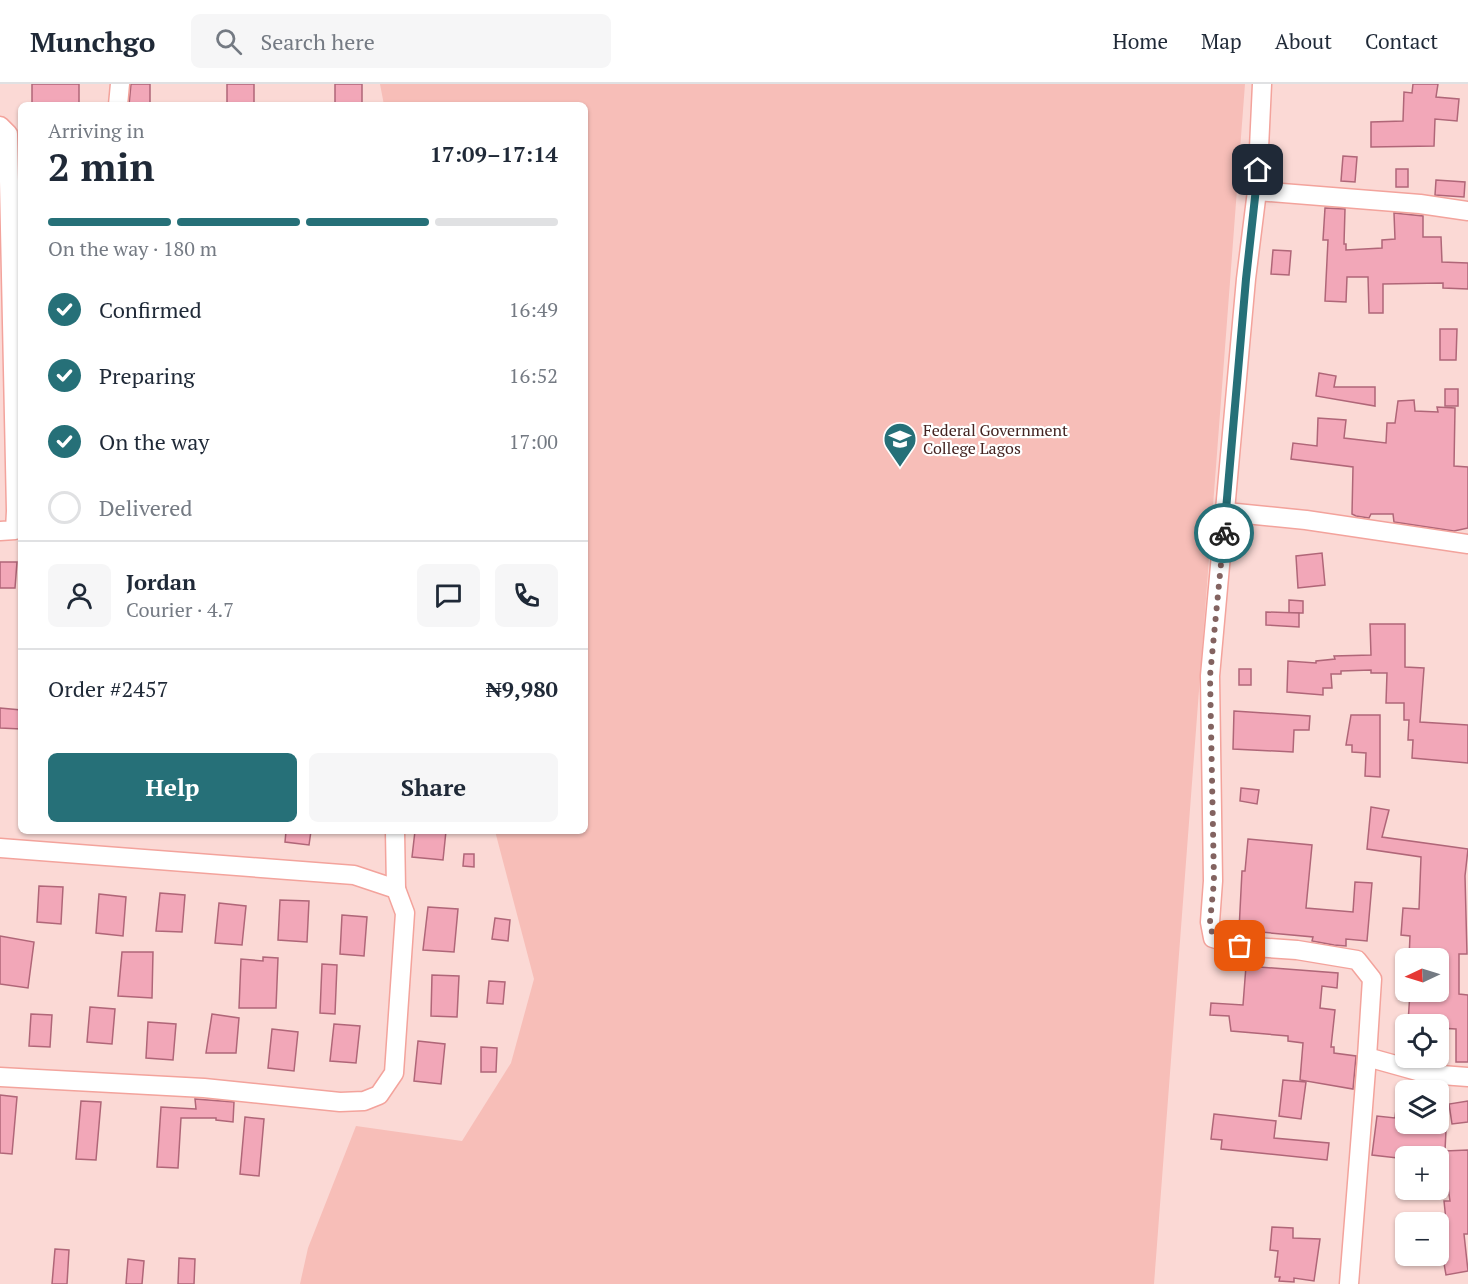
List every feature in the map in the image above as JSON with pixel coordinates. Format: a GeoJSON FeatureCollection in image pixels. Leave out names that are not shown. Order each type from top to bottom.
{"type":"FeatureCollection","features":[{"type":"Feature","properties":{"kind":"street"},"geometry":{"type":"LineString","coordinates":[[118,102],[120,84]]}},
{"type":"Feature","properties":{"kind":"street"},"geometry":{"type":"LineString","coordinates":[[1262,84],[1257,191],[1246,279],[1210,676],[1214,881],[1210,922],[1213,938],[1240,946],[1297,950],[1357,960],[1372,979],[1349,1284]]}},
{"type":"Feature","properties":{"kind":"street"},"geometry":{"type":"LineString","coordinates":[[0,126],[9,134],[15,173],[5,276],[12,530]]}},
{"type":"Feature","properties":{"kind":"street"},"geometry":{"type":"LineString","coordinates":[[1257,191],[1420,204],[1468,211]]}},
{"type":"Feature","properties":{"kind":"street"},"geometry":{"type":"LineString","coordinates":[[1226,512],[1306,520],[1468,544]]}},
{"type":"Feature","properties":{"kind":"street"},"geometry":{"type":"LineString","coordinates":[[0,1077],[204,1088],[340,1102],[364,1101],[378,1095],[394,1073],[398,1030],[405,913],[396,889],[395,834]]}},
{"type":"Feature","properties":{"kind":"street"},"geometry":{"type":"LineString","coordinates":[[0,848],[354,875],[396,889]]}},
{"type":"Feature","properties":{"kind":"street"},"geometry":{"type":"LineString","coordinates":[[1367,1057],[1428,1074],[1468,1077]]}},
{"type":"Feature","properties":{"kind":"shaded area","name":"Federal Government College Lagos"},"geometry":{"type":"Polygon","coordinates":[[[380,84],[1245,84],[1154,1284],[300,1284],[308,1248],[356,1126],[462,1141],[511,1063],[534,979],[496,834],[588,834],[588,102],[383,102],[380,84]]]}},
{"type":"Feature","properties":{"kind":"building"},"geometry":{"type":"Polygon","coordinates":[[[32,84],[79,84],[79,102],[32,102],[32,84]]]}},
{"type":"Feature","properties":{"kind":"building"},"geometry":{"type":"Polygon","coordinates":[[[131,84],[150,84],[150,102],[129,102],[131,84]]]}},
{"type":"Feature","properties":{"kind":"building"},"geometry":{"type":"Polygon","coordinates":[[[227,84],[254,84],[254,102],[227,102],[227,84]]]}},
{"type":"Feature","properties":{"kind":"building"},"geometry":{"type":"Polygon","coordinates":[[[335,84],[362,84],[362,102],[335,102],[335,84]]]}},
{"type":"Feature","properties":{"kind":"building"},"geometry":{"type":"Polygon","coordinates":[[[1413,84],[1438,84],[1436,97],[1459,99],[1457,121],[1435,119],[1434,146],[1371,147],[1371,122],[1403,121],[1404,92],[1412,93],[1413,84]]]}},
{"type":"Feature","properties":{"kind":"building"},"geometry":{"type":"Polygon","coordinates":[[[1343,156],[1357,157],[1355,182],[1341,181],[1343,156]]]}},
{"type":"Feature","properties":{"kind":"building"},"geometry":{"type":"Polygon","coordinates":[[[1396,169],[1408,169],[1408,187],[1396,187],[1396,169]]]}},
{"type":"Feature","properties":{"kind":"building"},"geometry":{"type":"Polygon","coordinates":[[[1436,180],[1465,182],[1464,197],[1435,195],[1436,180]]]}},
{"type":"Feature","properties":{"kind":"building"},"geometry":{"type":"Polygon","coordinates":[[[1325,208],[1345,209],[1344,244],[1346,244],[1346,250],[1382,248],[1382,240],[1395,239],[1394,213],[1423,216],[1423,237],[1441,237],[1442,262],[1468,263],[1468,289],[1443,288],[1443,283],[1383,284],[1383,313],[1369,313],[1368,277],[1347,277],[1346,302],[1325,301],[1328,240],[1323,240],[1325,208]]]}},
{"type":"Feature","properties":{"kind":"building"},"geometry":{"type":"Polygon","coordinates":[[[1273,250],[1291,251],[1289,275],[1271,274],[1273,250]]]}},
{"type":"Feature","properties":{"kind":"building"},"geometry":{"type":"Polygon","coordinates":[[[1440,329],[1457,329],[1456,360],[1440,360],[1440,329]]]}},
{"type":"Feature","properties":{"kind":"building"},"geometry":{"type":"Polygon","coordinates":[[[1319,373],[1336,376],[1334,387],[1375,387],[1375,406],[1316,396],[1319,373]]]}},
{"type":"Feature","properties":{"kind":"building"},"geometry":{"type":"Polygon","coordinates":[[[1445,389],[1458,389],[1458,406],[1445,406],[1445,389]]]}},
{"type":"Feature","properties":{"kind":"building"},"geometry":{"type":"Polygon","coordinates":[[[1414,400],[1415,411],[1438,412],[1437,407],[1455,408],[1454,466],[1468,467],[1468,528],[1454,531],[1394,522],[1393,514],[1371,514],[1369,518],[1356,516],[1352,514],[1353,467],[1291,459],[1293,443],[1317,446],[1318,418],[1346,420],[1344,438],[1386,443],[1387,423],[1395,423],[1398,401],[1414,400]]]}},
{"type":"Feature","properties":{"kind":"building"},"geometry":{"type":"Polygon","coordinates":[[[1322,553],[1325,585],[1298,588],[1296,556],[1322,553]]]}},
{"type":"Feature","properties":{"kind":"building"},"geometry":{"type":"Polygon","coordinates":[[[0,562],[17,562],[15,588],[0,588],[0,562]]]}},
{"type":"Feature","properties":{"kind":"building"},"geometry":{"type":"Polygon","coordinates":[[[1289,600],[1303,601],[1303,613],[1289,613],[1289,600]]]}},
{"type":"Feature","properties":{"kind":"building"},"geometry":{"type":"Polygon","coordinates":[[[1266,612],[1299,613],[1299,627],[1266,625],[1266,612]]]}},
{"type":"Feature","properties":{"kind":"building"},"geometry":{"type":"Polygon","coordinates":[[[1370,624],[1405,624],[1405,667],[1424,668],[1420,722],[1468,725],[1468,763],[1412,758],[1413,740],[1408,740],[1409,720],[1404,720],[1404,703],[1386,703],[1387,673],[1371,673],[1371,670],[1341,671],[1341,674],[1331,674],[1332,688],[1323,688],[1323,695],[1287,692],[1288,661],[1316,663],[1316,661],[1335,659],[1334,656],[1371,655],[1370,624]]]}},
{"type":"Feature","properties":{"kind":"building"},"geometry":{"type":"Polygon","coordinates":[[[1239,669],[1251,669],[1251,685],[1239,685],[1239,669]]]}},
{"type":"Feature","properties":{"kind":"building"},"geometry":{"type":"Polygon","coordinates":[[[0,708],[18,710],[18,729],[0,728],[0,708]]]}},
{"type":"Feature","properties":{"kind":"building"},"geometry":{"type":"Polygon","coordinates":[[[1234,711],[1310,716],[1309,730],[1294,730],[1293,752],[1233,749],[1234,711]]]}},
{"type":"Feature","properties":{"kind":"building"},"geometry":{"type":"Polygon","coordinates":[[[1351,715],[1380,715],[1380,777],[1365,776],[1366,753],[1352,752],[1352,745],[1346,745],[1351,715]]]}},
{"type":"Feature","properties":{"kind":"building"},"geometry":{"type":"Polygon","coordinates":[[[1241,788],[1259,790],[1257,804],[1240,801],[1241,788]]]}},
{"type":"Feature","properties":{"kind":"building"},"geometry":{"type":"Polygon","coordinates":[[[1371,807],[1389,810],[1382,837],[1468,849],[1465,876],[1467,954],[1459,954],[1459,994],[1468,995],[1468,1062],[1456,1062],[1456,1029],[1449,1029],[1449,1014],[1409,1014],[1409,1002],[1449,1002],[1449,948],[1409,948],[1410,936],[1401,935],[1403,908],[1419,909],[1421,857],[1367,849],[1371,807]]]}},
{"type":"Feature","properties":{"kind":"building"},"geometry":{"type":"Polygon","coordinates":[[[286,834],[311,834],[309,845],[285,842],[286,834]]]}},
{"type":"Feature","properties":{"kind":"building"},"geometry":{"type":"Polygon","coordinates":[[[415,834],[446,834],[443,860],[412,857],[415,834]]]}},
{"type":"Feature","properties":{"kind":"building"},"geometry":{"type":"Polygon","coordinates":[[[1248,839],[1312,845],[1306,908],[1353,912],[1355,882],[1372,883],[1367,941],[1346,939],[1346,946],[1334,945],[1312,941],[1313,937],[1239,930],[1242,871],[1245,871],[1248,839]]]}},
{"type":"Feature","properties":{"kind":"building"},"geometry":{"type":"Polygon","coordinates":[[[464,854],[474,854],[474,867],[463,866],[464,854]]]}},
{"type":"Feature","properties":{"kind":"building"},"geometry":{"type":"Polygon","coordinates":[[[39,886],[63,887],[61,924],[37,922],[39,886]]]}},
{"type":"Feature","properties":{"kind":"building"},"geometry":{"type":"Polygon","coordinates":[[[160,893],[185,895],[182,932],[156,931],[160,893]]]}},
{"type":"Feature","properties":{"kind":"building"},"geometry":{"type":"Polygon","coordinates":[[[99,894],[126,897],[123,936],[96,933],[99,894]]]}},
{"type":"Feature","properties":{"kind":"building"},"geometry":{"type":"Polygon","coordinates":[[[280,900],[309,901],[307,942],[278,940],[280,900]]]}},
{"type":"Feature","properties":{"kind":"building"},"geometry":{"type":"Polygon","coordinates":[[[219,903],[246,906],[242,945],[215,943],[219,903]]]}},
{"type":"Feature","properties":{"kind":"building"},"geometry":{"type":"Polygon","coordinates":[[[428,907],[458,909],[454,952],[423,950],[428,907]]]}},
{"type":"Feature","properties":{"kind":"building"},"geometry":{"type":"Polygon","coordinates":[[[342,915],[367,917],[364,956],[340,954],[342,915]]]}},
{"type":"Feature","properties":{"kind":"building"},"geometry":{"type":"Polygon","coordinates":[[[495,918],[510,920],[508,941],[492,939],[495,918]]]}},
{"type":"Feature","properties":{"kind":"building"},"geometry":{"type":"Polygon","coordinates":[[[0,936],[34,942],[28,988],[0,984],[0,936]]]}},
{"type":"Feature","properties":{"kind":"building"},"geometry":{"type":"Polygon","coordinates":[[[122,952],[153,952],[152,998],[118,996],[122,952]]]}},
{"type":"Feature","properties":{"kind":"building"},"geometry":{"type":"Polygon","coordinates":[[[263,957],[278,958],[276,1008],[239,1008],[241,959],[263,961],[263,957]]]}},
{"type":"Feature","properties":{"kind":"building"},"geometry":{"type":"Polygon","coordinates":[[[322,964],[337,965],[335,1014],[320,1013],[322,964]]]}},
{"type":"Feature","properties":{"kind":"building"},"geometry":{"type":"Polygon","coordinates":[[[1246,966],[1338,973],[1337,988],[1322,986],[1320,1008],[1335,1010],[1331,1047],[1334,1047],[1334,1053],[1356,1056],[1353,1089],[1300,1080],[1303,1043],[1288,1041],[1288,1036],[1231,1031],[1229,1016],[1210,1015],[1211,1003],[1243,1005],[1246,966]]]}},
{"type":"Feature","properties":{"kind":"building"},"geometry":{"type":"Polygon","coordinates":[[[432,975],[459,976],[457,1017],[431,1016],[432,975]]]}},
{"type":"Feature","properties":{"kind":"building"},"geometry":{"type":"Polygon","coordinates":[[[489,981],[505,982],[503,1004],[487,1003],[489,981]]]}},
{"type":"Feature","properties":{"kind":"building"},"geometry":{"type":"Polygon","coordinates":[[[90,1007],[115,1009],[112,1044],[87,1042],[90,1007]]]}},
{"type":"Feature","properties":{"kind":"building"},"geometry":{"type":"Polygon","coordinates":[[[31,1014],[52,1015],[50,1047],[29,1046],[31,1014]]]}},
{"type":"Feature","properties":{"kind":"building"},"geometry":{"type":"Polygon","coordinates":[[[212,1014],[239,1018],[236,1053],[206,1053],[212,1014]]]}},
{"type":"Feature","properties":{"kind":"building"},"geometry":{"type":"Polygon","coordinates":[[[148,1022],[176,1024],[173,1060],[146,1058],[148,1022]]]}},
{"type":"Feature","properties":{"kind":"building"},"geometry":{"type":"Polygon","coordinates":[[[334,1024],[360,1026],[356,1063],[330,1061],[334,1024]]]}},
{"type":"Feature","properties":{"kind":"building"},"geometry":{"type":"Polygon","coordinates":[[[272,1029],[298,1032],[294,1071],[268,1068],[272,1029]]]}},
{"type":"Feature","properties":{"kind":"building"},"geometry":{"type":"Polygon","coordinates":[[[418,1041],[445,1044],[441,1084],[414,1081],[418,1041]]]}},
{"type":"Feature","properties":{"kind":"building"},"geometry":{"type":"Polygon","coordinates":[[[481,1047],[497,1048],[496,1072],[481,1072],[481,1047]]]}},
{"type":"Feature","properties":{"kind":"building"},"geometry":{"type":"Polygon","coordinates":[[[1283,1080],[1306,1082],[1301,1119],[1279,1116],[1283,1080]]]}},
{"type":"Feature","properties":{"kind":"building"},"geometry":{"type":"Polygon","coordinates":[[[0,1095],[17,1097],[12,1154],[0,1153],[0,1095]]]}},
{"type":"Feature","properties":{"kind":"building"},"geometry":{"type":"Polygon","coordinates":[[[195,1099],[234,1102],[233,1122],[216,1120],[216,1118],[181,1118],[178,1168],[157,1167],[161,1107],[196,1109],[195,1099]]]}},
{"type":"Feature","properties":{"kind":"building"},"geometry":{"type":"Polygon","coordinates":[[[81,1101],[101,1102],[96,1160],[76,1159],[81,1101]]]}},
{"type":"Feature","properties":{"kind":"building"},"geometry":{"type":"Polygon","coordinates":[[[1468,1101],[1468,1122],[1452,1124],[1449,1104],[1468,1101]]]}},
{"type":"Feature","properties":{"kind":"building"},"geometry":{"type":"Polygon","coordinates":[[[1214,1114],[1276,1121],[1274,1138],[1329,1143],[1327,1160],[1221,1149],[1222,1140],[1211,1139],[1214,1114]]]}},
{"type":"Feature","properties":{"kind":"building"},"geometry":{"type":"Polygon","coordinates":[[[1377,1116],[1395,1118],[1395,1134],[1446,1134],[1445,1146],[1395,1146],[1395,1158],[1372,1155],[1377,1116]]]}},
{"type":"Feature","properties":{"kind":"building"},"geometry":{"type":"Polygon","coordinates":[[[245,1117],[264,1119],[259,1176],[240,1174],[245,1117]]]}},
{"type":"Feature","properties":{"kind":"building"},"geometry":{"type":"Polygon","coordinates":[[[1468,1150],[1468,1234],[1464,1234],[1468,1271],[1446,1275],[1444,1266],[1449,1266],[1449,1212],[1445,1212],[1444,1201],[1450,1201],[1449,1151],[1468,1150]]]}},
{"type":"Feature","properties":{"kind":"building"},"geometry":{"type":"Polygon","coordinates":[[[1272,1227],[1293,1228],[1293,1238],[1320,1239],[1314,1281],[1294,1278],[1294,1282],[1279,1281],[1280,1277],[1275,1277],[1278,1251],[1270,1250],[1272,1227]]]}},
{"type":"Feature","properties":{"kind":"building"},"geometry":{"type":"Polygon","coordinates":[[[55,1249],[69,1250],[67,1284],[52,1284],[55,1249]]]}},
{"type":"Feature","properties":{"kind":"building"},"geometry":{"type":"Polygon","coordinates":[[[179,1258],[195,1259],[194,1284],[178,1284],[179,1258]]]}},
{"type":"Feature","properties":{"kind":"building"},"geometry":{"type":"Polygon","coordinates":[[[128,1259],[144,1261],[142,1284],[126,1284],[128,1259]]]}},
{"type":"Feature","properties":{"kind":"way so far"},"geometry":{"type":"LineString","coordinates":[[1224,533],[1210,676],[1214,881],[1210,922],[1213,938],[1240,946]]}},
{"type":"Feature","properties":{"kind":"place","name":"Federal Government College Lagos"},"geometry":{"type":"Point","coordinates":[900,468]}},
{"type":"Feature","properties":{"kind":"route"},"geometry":{"type":"LineString","coordinates":[[1224,533],[1258,170]]}}]}
